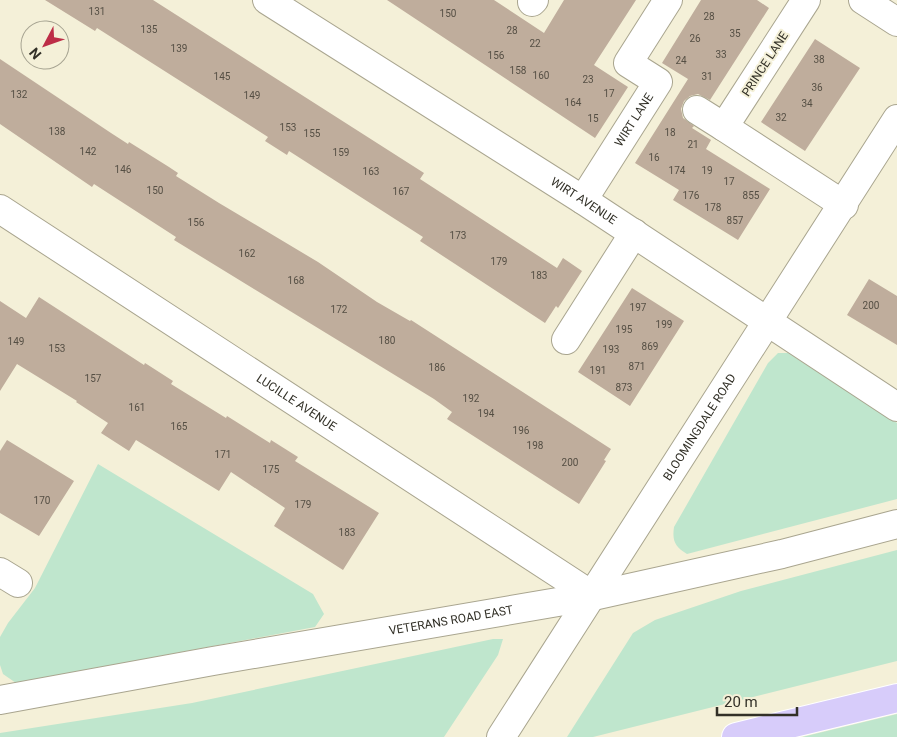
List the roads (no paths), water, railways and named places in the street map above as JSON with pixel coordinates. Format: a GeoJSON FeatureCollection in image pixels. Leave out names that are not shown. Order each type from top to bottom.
{"type":"FeatureCollection","features":[{"type":"Feature","properties":{"kind":"highway"},"geometry":{"type":"LineString","coordinates":[[736,737],[897,698]]}},
{"type":"Feature","properties":{"kind":"street","name":"WIRT AVENUE"},"geometry":{"type":"LineString","coordinates":[[267,0],[583,200],[897,407]]}},
{"type":"Feature","properties":{"kind":"street","name":"WIRT LANE"},"geometry":{"type":"LineString","coordinates":[[583,200],[658,82],[628,63],[668,0]]}},
{"type":"Feature","properties":{"kind":"street","name":"PRINCE LANE"},"geometry":{"type":"LineString","coordinates":[[724,127],[806,0]]}},
{"type":"Feature","properties":{"kind":"street"},"geometry":{"type":"LineString","coordinates":[[863,0],[897,22]]}},
{"type":"Feature","properties":{"kind":"street"},"geometry":{"type":"LineString","coordinates":[[698,110],[844,205]]}},
{"type":"Feature","properties":{"kind":"street","name":"BLOOMINGDALE ROAD"},"geometry":{"type":"LineString","coordinates":[[501,737],[844,205],[897,119]]}},
{"type":"Feature","properties":{"kind":"street","name":"LUCILLE AVENUE"},"geometry":{"type":"LineString","coordinates":[[0,209],[593,596]]}},
{"type":"Feature","properties":{"kind":"street"},"geometry":{"type":"LineString","coordinates":[[566,340],[634,234]]}},
{"type":"Feature","properties":{"kind":"street","name":"VETERANS ROAD EAST"},"geometry":{"type":"LineString","coordinates":[[0,700],[222,659],[593,596],[782,554],[897,524]]}}]}
